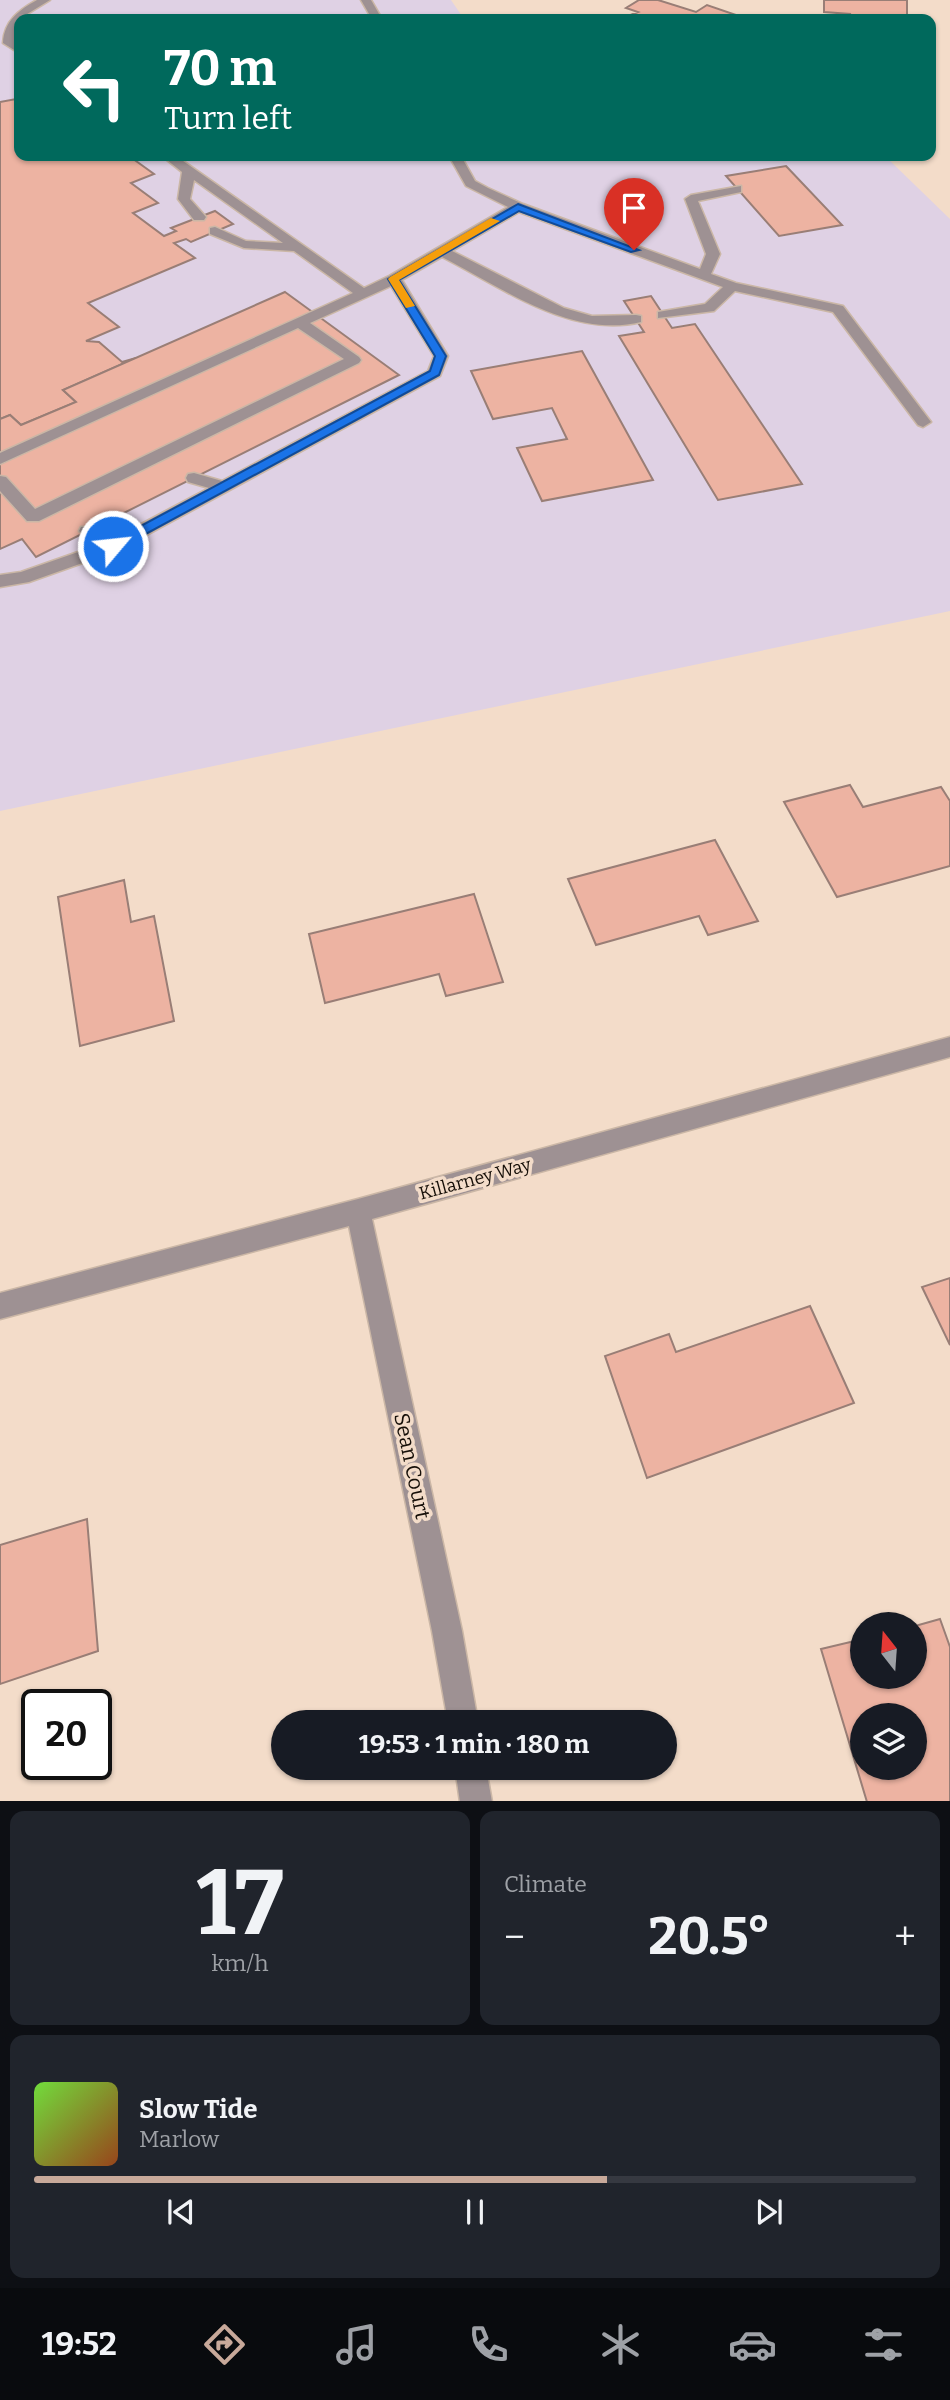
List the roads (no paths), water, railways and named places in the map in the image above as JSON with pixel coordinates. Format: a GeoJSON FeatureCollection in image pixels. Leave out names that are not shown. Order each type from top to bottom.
{"type":"FeatureCollection","features":[{"type":"Feature","properties":{"kind":"street"},"geometry":{"type":"LineString","coordinates":[[23,14],[45,0]]}},
{"type":"Feature","properties":{"kind":"street"},"geometry":{"type":"LineString","coordinates":[[14,21],[8,33],[9,43],[14,46]]}},
{"type":"Feature","properties":{"kind":"street"},"geometry":{"type":"LineString","coordinates":[[176,161],[362,293]]}},
{"type":"Feature","properties":{"kind":"street"},"geometry":{"type":"LineString","coordinates":[[458,161],[470,183],[518,207],[732,286],[838,309],[923,422]]}},
{"type":"Feature","properties":{"kind":"street"},"geometry":{"type":"LineString","coordinates":[[189,170],[184,199],[199,217]]}},
{"type":"Feature","properties":{"kind":"street"},"geometry":{"type":"LineString","coordinates":[[704,275],[713,254],[691,200],[737,189]]}},
{"type":"Feature","properties":{"kind":"street"},"geometry":{"type":"LineString","coordinates":[[0,459],[394,279],[518,207]]}},
{"type":"Feature","properties":{"kind":"street"},"geometry":{"type":"LineString","coordinates":[[215,231],[229,241],[246,246],[297,247]]}},
{"type":"Feature","properties":{"kind":"street"},"geometry":{"type":"LineString","coordinates":[[441,251],[559,311],[591,320],[636,319]]}},
{"type":"Feature","properties":{"kind":"street"},"geometry":{"type":"LineString","coordinates":[[0,581],[23,578],[113,546],[435,373],[441,356],[394,279]]}},
{"type":"Feature","properties":{"kind":"street"},"geometry":{"type":"LineString","coordinates":[[663,315],[709,308],[732,286]]}},
{"type":"Feature","properties":{"kind":"street"},"geometry":{"type":"LineString","coordinates":[[0,481],[33,517],[354,360],[299,322]]}},
{"type":"Feature","properties":{"kind":"street"},"geometry":{"type":"LineString","coordinates":[[194,478],[223,487]]}},
{"type":"Feature","properties":{"kind":"street"},"geometry":{"type":"LineString","coordinates":[[87,531],[113,546]]}},
{"type":"Feature","properties":{"kind":"street","name":"Killarney Way"},"geometry":{"type":"LineString","coordinates":[[0,1306],[358,1211],[950,1047]]}},
{"type":"Feature","properties":{"kind":"street","name":"Sean Court"},"geometry":{"type":"LineString","coordinates":[[358,1211],[447,1631],[461,1710]]}},
{"type":"Feature","properties":{"kind":"street"},"geometry":{"type":"LineString","coordinates":[[473,1780],[476,1801]]}}]}
